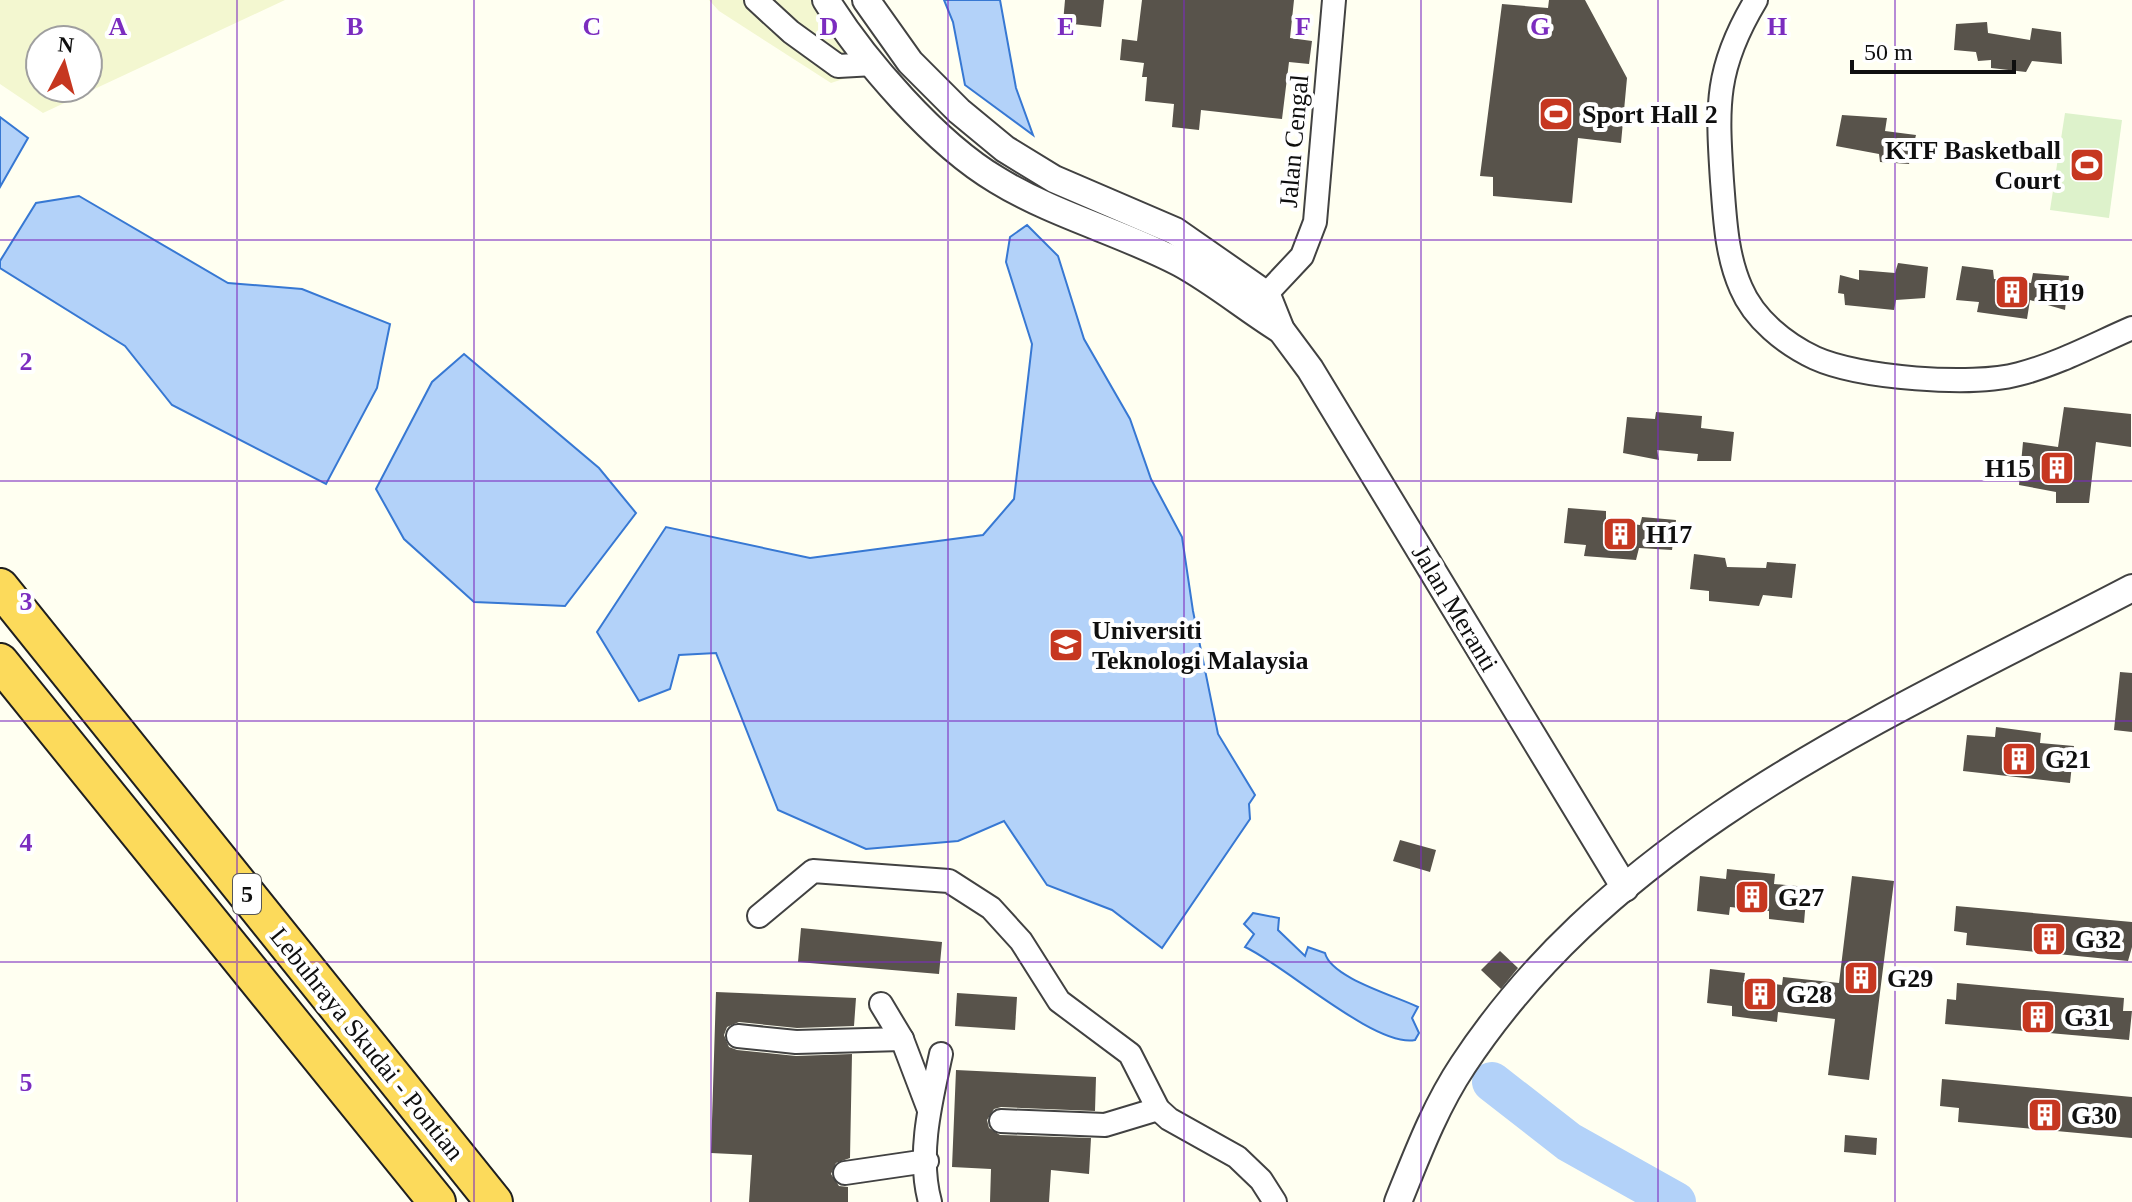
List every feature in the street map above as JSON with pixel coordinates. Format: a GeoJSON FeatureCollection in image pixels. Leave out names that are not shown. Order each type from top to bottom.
{"type":"FeatureCollection","features":[{"type":"Feature","properties":{"kind":"highway","name":"Lebuhraya Skudai - Pontian"},"geometry":{"type":"LineString","coordinates":[[0,587],[494,1202]]}},
{"type":"Feature","properties":{"kind":"highway","name":"Lebuhraya Skudai - Pontian"},"geometry":{"type":"LineString","coordinates":[[0,662],[437,1202]]}},
{"type":"Feature","properties":{"kind":"street"},"geometry":{"type":"LineString","coordinates":[[756,0],[791,32],[838,66],[874,64]]}},
{"type":"Feature","properties":{"kind":"street","name":"Jalan Meranti"},"geometry":{"type":"LineString","coordinates":[[826,0],[874,64],[932,129],[996,180],[1183,265],[1258,303]]}},
{"type":"Feature","properties":{"kind":"street","name":"Jalan Meranti"},"geometry":{"type":"LineString","coordinates":[[866,0],[910,62],[959,111],[1005,149],[1054,179],[1175,231],[1258,303],[1310,369],[1625,888]]}},
{"type":"Feature","properties":{"kind":"street","name":"Jalan Cengal"},"geometry":{"type":"LineString","coordinates":[[1258,303],[1302,256],[1315,222],[1334,0]]}},
{"type":"Feature","properties":{"kind":"street"},"geometry":{"type":"LineString","coordinates":[[1756,0],[1732,39],[1722,83],[1718,119],[1724,207],[1728,252],[1742,291],[1761,318],[1785,341],[1818,359],[1903,378],[1981,381],[2018,375],[2132,328]]}},
{"type":"Feature","properties":{"kind":"street"},"geometry":{"type":"LineString","coordinates":[[1398,1202],[1442,1099],[1488,1030],[1540,965],[1625,888],[1748,795],[2132,588]]}},
{"type":"Feature","properties":{"kind":"street"},"geometry":{"type":"LineString","coordinates":[[759,916],[813,871],[949,881],[991,908],[1021,941],[1059,1001],[1130,1054],[1158,1109],[1169,1119],[1237,1157],[1261,1180],[1275,1202]]}},
{"type":"Feature","properties":{"kind":"street"},"geometry":{"type":"LineString","coordinates":[[881,1004],[902,1039],[929,1111]]}},
{"type":"Feature","properties":{"kind":"street"},"geometry":{"type":"LineString","coordinates":[[738,1036],[796,1042],[902,1039]]}},
{"type":"Feature","properties":{"kind":"street"},"geometry":{"type":"LineString","coordinates":[[930,1202],[927,1161],[929,1111],[941,1054]]}},
{"type":"Feature","properties":{"kind":"street"},"geometry":{"type":"LineString","coordinates":[[1001,1121],[1105,1125],[1158,1109]]}},
{"type":"Feature","properties":{"kind":"street"},"geometry":{"type":"LineString","coordinates":[[845,1173],[927,1161]]}},
{"type":"Feature","properties":{"kind":"green space"},"geometry":{"type":"Polygon","coordinates":[[[0,0],[285,0],[104,85],[104,24],[24,24],[24,100],[0,84],[0,0]]]}},
{"type":"Feature","properties":{"kind":"green space"},"geometry":{"type":"Polygon","coordinates":[[[709,0],[817,0],[864,72],[831,83],[719,11],[709,0]]]}},
{"type":"Feature","properties":{"kind":"green space"},"geometry":{"type":"Polygon","coordinates":[[[30,104],[62,104],[43,113],[30,104]]]}},
{"type":"Feature","properties":{"kind":"green space","name":"KTF Basketball Court"},"geometry":{"type":"Polygon","coordinates":[[[2065,113],[2122,120],[2109,218],[2050,210],[2065,113]]]}},
{"type":"Feature","properties":{"kind":"water"},"geometry":{"type":"Polygon","coordinates":[[[944,0],[1000,0],[1016,88],[1033,135],[965,85],[953,22],[944,0]]]}},
{"type":"Feature","properties":{"kind":"water"},"geometry":{"type":"Polygon","coordinates":[[[0,117],[28,138],[0,187],[0,117]]]}},
{"type":"Feature","properties":{"kind":"water"},"geometry":{"type":"Polygon","coordinates":[[[79,196],[228,283],[302,289],[390,324],[377,388],[326,484],[172,405],[125,346],[0,268],[0,261],[36,203],[79,196]]]}},
{"type":"Feature","properties":{"kind":"water"},"geometry":{"type":"Polygon","coordinates":[[[1027,225],[1058,256],[1084,339],[1130,419],[1151,479],[1182,537],[1193,611],[1218,734],[1255,795],[1249,804],[1250,819],[1162,948],[1112,910],[1047,885],[1004,821],[958,841],[866,849],[778,810],[716,653],[679,655],[670,689],[639,701],[597,632],[666,527],[810,558],[983,535],[1014,499],[1032,344],[1006,262],[1010,237],[1027,225]]]}},
{"type":"Feature","properties":{"kind":"water"},"geometry":{"type":"Polygon","coordinates":[[[464,354],[599,468],[636,513],[565,606],[474,602],[404,539],[376,489],[432,382],[464,354]]]}},
{"type":"Feature","properties":{"kind":"water"},"geometry":{"type":"Polygon","coordinates":[[[1253,913],[1279,918],[1278,930],[1305,956],[1308,947],[1325,953],[1330,962],[1351,978],[1418,1007],[1412,1018],[1419,1033],[1415,1040],[1398,1039],[1354,1019],[1245,947],[1254,934],[1244,924],[1253,913]]]}},
{"type":"Feature","properties":{"kind":"building"},"geometry":{"type":"Polygon","coordinates":[[[1065,0],[1104,0],[1101,27],[1063,23],[1065,0]]]}},
{"type":"Feature","properties":{"kind":"building"},"geometry":{"type":"Polygon","coordinates":[[[1142,0],[1294,0],[1290,38],[1312,41],[1309,64],[1289,62],[1282,119],[1201,110],[1199,130],[1172,127],[1174,104],[1145,101],[1147,77],[1142,77],[1144,63],[1120,60],[1122,39],[1137,41],[1142,0]]]}},
{"type":"Feature","properties":{"kind":"building","name":"Sport Hall 2"},"geometry":{"type":"Polygon","coordinates":[[[1549,0],[1585,0],[1627,78],[1621,143],[1578,138],[1572,203],[1493,196],[1493,177],[1480,176],[1502,4],[1548,8],[1549,0]]]}},
{"type":"Feature","properties":{"kind":"building"},"geometry":{"type":"Polygon","coordinates":[[[1987,22],[1988,33],[2030,40],[2032,28],[2061,32],[2062,64],[2032,61],[2026,72],[1991,68],[1991,60],[1978,61],[1976,52],[1954,50],[1956,24],[1987,22]]]}},
{"type":"Feature","properties":{"kind":"building"},"geometry":{"type":"Polygon","coordinates":[[[1842,115],[1887,118],[1885,131],[1916,135],[1909,164],[1880,162],[1879,154],[1836,146],[1842,115]]]}},
{"type":"Feature","properties":{"kind":"building"},"geometry":{"type":"Polygon","coordinates":[[[1898,263],[1928,267],[1925,298],[1896,300],[1894,310],[1845,305],[1844,294],[1838,293],[1840,275],[1859,280],[1859,270],[1895,273],[1898,263]]]}},
{"type":"Feature","properties":{"kind":"building","name":"H19"},"geometry":{"type":"Polygon","coordinates":[[[1962,266],[1993,270],[1994,279],[2031,283],[2033,273],[2069,276],[2065,310],[2030,300],[2027,319],[1977,312],[1979,302],[1956,300],[1962,266]]]}},
{"type":"Feature","properties":{"kind":"building","name":"H15"},"geometry":{"type":"Polygon","coordinates":[[[2064,407],[2131,414],[2131,447],[2096,442],[2089,503],[2056,503],[2056,492],[2019,485],[2023,442],[2058,447],[2064,407]]]}},
{"type":"Feature","properties":{"kind":"building"},"geometry":{"type":"Polygon","coordinates":[[[1656,412],[1702,416],[1701,428],[1734,432],[1731,461],[1697,461],[1698,454],[1657,450],[1659,460],[1623,453],[1627,417],[1655,419],[1656,412]]]}},
{"type":"Feature","properties":{"kind":"building","name":"H17"},"geometry":{"type":"Polygon","coordinates":[[[1568,508],[1606,511],[1606,521],[1640,525],[1642,517],[1676,520],[1672,550],[1639,548],[1636,560],[1584,556],[1586,545],[1564,543],[1568,508]]]}},
{"type":"Feature","properties":{"kind":"building"},"geometry":{"type":"Polygon","coordinates":[[[1694,554],[1725,558],[1727,567],[1766,568],[1767,562],[1796,564],[1792,598],[1763,595],[1759,606],[1709,601],[1709,591],[1690,589],[1694,554]]]}},
{"type":"Feature","properties":{"kind":"building"},"geometry":{"type":"Polygon","coordinates":[[[2120,672],[2132,673],[2132,732],[2114,730],[2120,672]]]}},
{"type":"Feature","properties":{"kind":"building","name":"G21"},"geometry":{"type":"Polygon","coordinates":[[[1996,727],[2041,733],[2040,743],[2074,746],[2070,783],[1963,771],[1967,735],[1995,737],[1996,727]]]}},
{"type":"Feature","properties":{"kind":"building"},"geometry":{"type":"Polygon","coordinates":[[[1400,840],[1436,850],[1430,872],[1393,861],[1400,840]]]}},
{"type":"Feature","properties":{"kind":"building","name":"G27"},"geometry":{"type":"Polygon","coordinates":[[[1727,869],[1775,874],[1774,884],[1807,887],[1804,923],[1769,919],[1769,911],[1730,907],[1729,915],[1697,911],[1700,876],[1726,879],[1727,869]]]}},
{"type":"Feature","properties":{"kind":"building","name":"G29"},"geometry":{"type":"Polygon","coordinates":[[[1852,876],[1894,881],[1869,1080],[1828,1075],[1835,1019],[1778,1012],[1777,1022],[1732,1016],[1732,1006],[1707,1003],[1710,969],[1745,973],[1744,980],[1782,985],[1783,977],[1839,983],[1852,876]]]}},
{"type":"Feature","properties":{"kind":"building","name":"G32"},"geometry":{"type":"Polygon","coordinates":[[[1956,906],[2132,922],[2132,947],[2128,961],[1966,945],[1967,933],[1954,931],[1956,906]]]}},
{"type":"Feature","properties":{"kind":"building"},"geometry":{"type":"Polygon","coordinates":[[[801,928],[942,942],[939,974],[798,962],[801,928]]]}},
{"type":"Feature","properties":{"kind":"building"},"geometry":{"type":"Polygon","coordinates":[[[1500,951],[1518,968],[1501,989],[1481,970],[1500,951]]]}},
{"type":"Feature","properties":{"kind":"building","name":"G31"},"geometry":{"type":"Polygon","coordinates":[[[1957,983],[2124,998],[2123,1011],[2132,1011],[2129,1040],[1945,1024],[1947,999],[1956,1000],[1957,983]]]}},
{"type":"Feature","properties":{"kind":"building"},"geometry":{"type":"Polygon","coordinates":[[[716,992],[856,998],[854,1026],[797,1028],[739,1022],[727,1027],[724,1035],[729,1047],[737,1050],[796,1056],[852,1054],[850,1158],[836,1163],[831,1174],[839,1186],[848,1187],[848,1202],[749,1202],[752,1155],[711,1153],[716,992]]]}},
{"type":"Feature","properties":{"kind":"building"},"geometry":{"type":"Polygon","coordinates":[[[957,993],[1017,997],[1015,1030],[955,1026],[957,993]]]}},
{"type":"Feature","properties":{"kind":"building"},"geometry":{"type":"Polygon","coordinates":[[[956,1070],[1096,1077],[1095,1111],[1001,1107],[994,1109],[987,1120],[989,1128],[1000,1135],[1091,1138],[1089,1174],[1051,1170],[1049,1202],[990,1202],[991,1169],[952,1167],[956,1070]]]}},
{"type":"Feature","properties":{"kind":"building","name":"G30"},"geometry":{"type":"Polygon","coordinates":[[[1942,1079],[2132,1097],[2132,1138],[1958,1122],[1959,1108],[1940,1106],[1942,1079]]]}},
{"type":"Feature","properties":{"kind":"building"},"geometry":{"type":"Polygon","coordinates":[[[1845,1135],[1877,1138],[1876,1155],[1844,1152],[1845,1135]]]}},
{"type":"Feature","properties":{"kind":"waterway"},"geometry":{"type":"LineString","coordinates":[[1492,1082],[1569,1142],[1676,1202]]}},
{"type":"Feature","properties":{"kind":"place","name":"Sport Hall 2"},"geometry":{"type":"Point","coordinates":[1556,114]}},
{"type":"Feature","properties":{"kind":"place","name":"KTF Basketball Court"},"geometry":{"type":"Point","coordinates":[2087,165]}},
{"type":"Feature","properties":{"kind":"place","name":"H19"},"geometry":{"type":"Point","coordinates":[2012,292]}},
{"type":"Feature","properties":{"kind":"place","name":"H15"},"geometry":{"type":"Point","coordinates":[2057,468]}},
{"type":"Feature","properties":{"kind":"place","name":"H17"},"geometry":{"type":"Point","coordinates":[1620,534]}},
{"type":"Feature","properties":{"kind":"place","name":"Universiti Teknologi Malaysia"},"geometry":{"type":"Point","coordinates":[1066,645]}},
{"type":"Feature","properties":{"kind":"place","name":"G21"},"geometry":{"type":"Point","coordinates":[2019,759]}},
{"type":"Feature","properties":{"kind":"place","name":"G27"},"geometry":{"type":"Point","coordinates":[1752,897]}},
{"type":"Feature","properties":{"kind":"place","name":"G32"},"geometry":{"type":"Point","coordinates":[2049,939]}},
{"type":"Feature","properties":{"kind":"place","name":"G29"},"geometry":{"type":"Point","coordinates":[1861,978]}},
{"type":"Feature","properties":{"kind":"place","name":"G28"},"geometry":{"type":"Point","coordinates":[1760,994]}},
{"type":"Feature","properties":{"kind":"place","name":"G31"},"geometry":{"type":"Point","coordinates":[2038,1017]}},
{"type":"Feature","properties":{"kind":"place","name":"G30"},"geometry":{"type":"Point","coordinates":[2045,1115]}}]}
